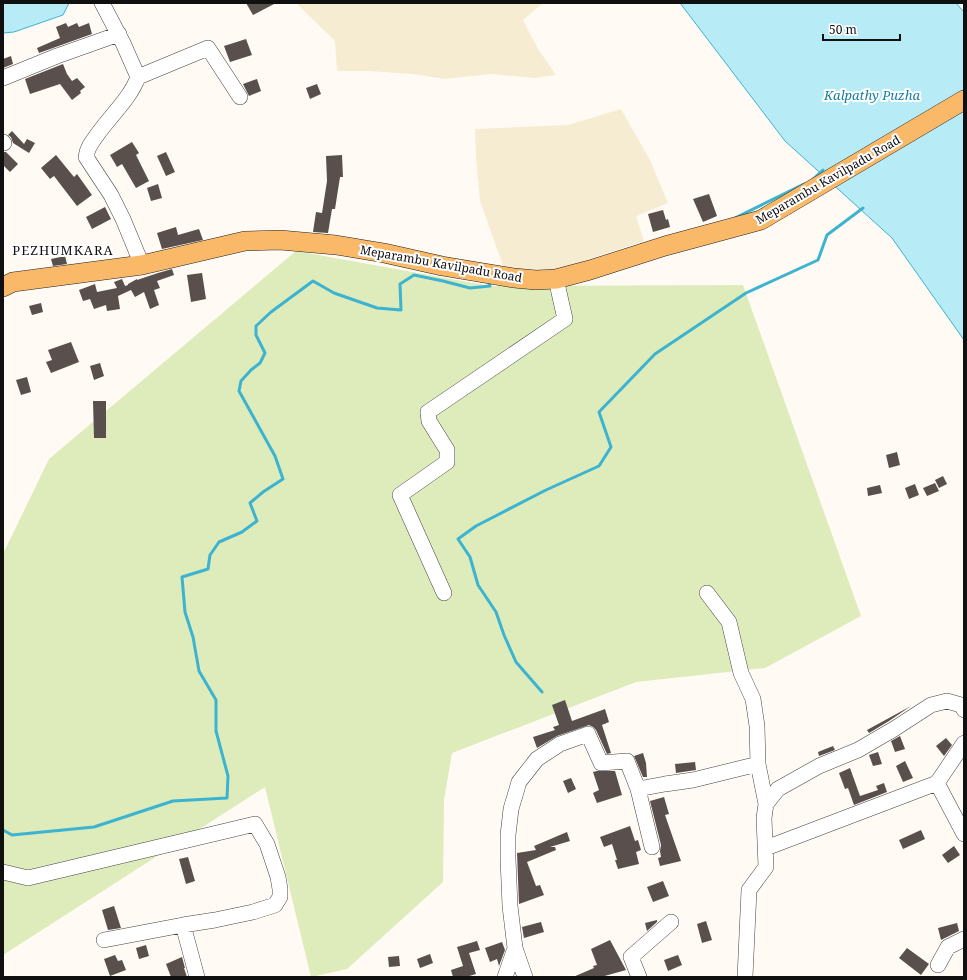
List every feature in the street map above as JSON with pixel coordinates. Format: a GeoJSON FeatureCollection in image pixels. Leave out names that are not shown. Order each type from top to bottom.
{"type":"FeatureCollection","features":[{"type":"Feature","properties":{"kind":"main road","name":"Meparambu Kavilpadu Road"},"geometry":{"type":"LineString","coordinates":[[3,287],[13,282],[142,265],[245,241],[280,240],[336,245],[384,253],[442,266],[514,278],[536,280],[556,279],[590,270],[665,246],[761,220],[964,100]]}},
{"type":"Feature","properties":{"kind":"street"},"geometry":{"type":"LineString","coordinates":[[102,3],[119,34],[138,77],[134,87],[87,149],[86,157],[111,196],[123,219],[142,265]]}},
{"type":"Feature","properties":{"kind":"street"},"geometry":{"type":"LineString","coordinates":[[3,78],[57,56],[119,34]]}},
{"type":"Feature","properties":{"kind":"street"},"geometry":{"type":"LineString","coordinates":[[138,77],[208,48],[240,98]]}},
{"type":"Feature","properties":{"kind":"street"},"geometry":{"type":"LineString","coordinates":[[444,593],[400,494],[447,462],[447,450],[429,421],[428,412],[565,319],[556,279]]}},
{"type":"Feature","properties":{"kind":"street"},"geometry":{"type":"LineString","coordinates":[[707,593],[729,622],[741,673],[753,699],[757,726],[758,764],[766,804],[764,818],[766,867],[749,890],[745,977]]}},
{"type":"Feature","properties":{"kind":"street"},"geometry":{"type":"LineString","coordinates":[[766,804],[778,789],[820,766],[858,750],[894,729],[931,704],[947,701],[961,705],[964,710]]}},
{"type":"Feature","properties":{"kind":"street"},"geometry":{"type":"LineString","coordinates":[[525,977],[515,948],[510,906],[508,834],[511,808],[519,782],[537,759],[560,744],[588,734],[601,763],[627,761],[638,789],[652,847]]}},
{"type":"Feature","properties":{"kind":"street"},"geometry":{"type":"LineString","coordinates":[[766,848],[937,783],[964,743]]}},
{"type":"Feature","properties":{"kind":"street"},"geometry":{"type":"LineString","coordinates":[[638,789],[693,780],[758,764]]}},
{"type":"Feature","properties":{"kind":"street"},"geometry":{"type":"LineString","coordinates":[[937,783],[964,834]]}},
{"type":"Feature","properties":{"kind":"street"},"geometry":{"type":"LineString","coordinates":[[3,872],[28,878],[255,824],[268,844],[278,877],[280,897],[275,905],[253,912],[215,920],[104,940]]}},
{"type":"Feature","properties":{"kind":"street"},"geometry":{"type":"LineString","coordinates":[[639,977],[631,958],[670,922]]}},
{"type":"Feature","properties":{"kind":"street"},"geometry":{"type":"LineString","coordinates":[[183,925],[197,977]]}},
{"type":"Feature","properties":{"kind":"street"},"geometry":{"type":"LineString","coordinates":[[938,966],[948,948],[964,939]]}},
{"type":"Feature","properties":{"kind":"street"},"geometry":{"type":"LineString","coordinates":[[505,977],[515,948]]}},
{"type":"Feature","properties":{"kind":"shaded area"},"geometry":{"type":"Polygon","coordinates":[[[296,3],[543,3],[523,20],[538,49],[556,75],[535,78],[491,74],[445,79],[412,74],[369,71],[337,71],[335,41],[296,3]]]}},
{"type":"Feature","properties":{"kind":"shaded area"},"geometry":{"type":"Polygon","coordinates":[[[621,109],[650,160],[668,203],[636,216],[644,241],[598,256],[569,268],[542,273],[505,271],[480,201],[475,129],[568,125],[621,109]]]}},
{"type":"Feature","properties":{"kind":"green space"},"geometry":{"type":"Polygon","coordinates":[[[296,251],[490,286],[743,285],[861,616],[765,668],[636,682],[452,753],[444,800],[443,882],[347,969],[311,977],[265,787],[3,955],[3,554],[49,459],[296,251]]]}},
{"type":"Feature","properties":{"kind":"water"},"geometry":{"type":"Polygon","coordinates":[[[3,3],[69,3],[63,15],[14,32],[3,33],[3,3]]]}},
{"type":"Feature","properties":{"kind":"water","name":"Kalpathy Puzha"},"geometry":{"type":"Polygon","coordinates":[[[680,3],[956,3],[964,12],[964,340],[892,238],[785,141],[680,3]]]}},
{"type":"Feature","properties":{"kind":"building"},"geometry":{"type":"Polygon","coordinates":[[[246,3],[276,3],[253,15],[246,3]]]}},
{"type":"Feature","properties":{"kind":"building"},"geometry":{"type":"Polygon","coordinates":[[[66,23],[68,27],[77,23],[79,27],[89,23],[92,34],[39,53],[37,48],[60,38],[56,27],[66,23]]]}},
{"type":"Feature","properties":{"kind":"building"},"geometry":{"type":"Polygon","coordinates":[[[246,39],[252,55],[230,62],[224,46],[246,39]]]}},
{"type":"Feature","properties":{"kind":"building"},"geometry":{"type":"Polygon","coordinates":[[[11,56],[13,64],[3,68],[3,59],[11,56]]]}},
{"type":"Feature","properties":{"kind":"building"},"geometry":{"type":"Polygon","coordinates":[[[63,64],[72,81],[77,78],[85,87],[80,91],[81,93],[72,100],[60,84],[30,94],[25,79],[63,64]]]}},
{"type":"Feature","properties":{"kind":"building"},"geometry":{"type":"Polygon","coordinates":[[[257,79],[261,91],[249,96],[243,84],[257,79]]]}},
{"type":"Feature","properties":{"kind":"building"},"geometry":{"type":"Polygon","coordinates":[[[317,84],[321,94],[310,99],[306,88],[317,84]]]}},
{"type":"Feature","properties":{"kind":"building"},"geometry":{"type":"Polygon","coordinates":[[[12,131],[24,144],[27,139],[35,143],[29,153],[13,143],[11,137],[8,135],[12,131]]]}},
{"type":"Feature","properties":{"kind":"building"},"geometry":{"type":"Polygon","coordinates":[[[132,142],[139,153],[136,155],[149,181],[136,188],[122,164],[117,167],[110,155],[132,142]]]}},
{"type":"Feature","properties":{"kind":"building"},"geometry":{"type":"Polygon","coordinates":[[[3,152],[6,152],[18,164],[10,172],[3,165],[3,152]]]}},
{"type":"Feature","properties":{"kind":"building"},"geometry":{"type":"Polygon","coordinates":[[[166,152],[175,172],[166,176],[157,156],[166,152]]]}},
{"type":"Feature","properties":{"kind":"building"},"geometry":{"type":"Polygon","coordinates":[[[56,155],[74,177],[77,174],[92,195],[77,206],[54,176],[50,179],[41,168],[56,155]]]}},
{"type":"Feature","properties":{"kind":"building"},"geometry":{"type":"Polygon","coordinates":[[[342,155],[343,177],[340,177],[335,209],[332,209],[328,233],[313,232],[316,212],[322,213],[327,181],[326,156],[342,155]]]}},
{"type":"Feature","properties":{"kind":"building"},"geometry":{"type":"Polygon","coordinates":[[[158,184],[162,198],[151,201],[147,188],[158,184]]]}},
{"type":"Feature","properties":{"kind":"building"},"geometry":{"type":"Polygon","coordinates":[[[709,194],[717,216],[703,222],[693,199],[709,194]]]}},
{"type":"Feature","properties":{"kind":"building"},"geometry":{"type":"Polygon","coordinates":[[[105,207],[111,219],[92,229],[86,217],[105,207]]]}},
{"type":"Feature","properties":{"kind":"building"},"geometry":{"type":"Polygon","coordinates":[[[663,210],[670,227],[653,232],[648,214],[663,210]]]}},
{"type":"Feature","properties":{"kind":"building"},"geometry":{"type":"Polygon","coordinates":[[[176,227],[178,235],[199,229],[203,240],[162,249],[157,233],[176,227]]]}},
{"type":"Feature","properties":{"kind":"building"},"geometry":{"type":"Polygon","coordinates":[[[65,256],[67,264],[53,266],[51,259],[65,256]]]}},
{"type":"Feature","properties":{"kind":"building"},"geometry":{"type":"Polygon","coordinates":[[[172,269],[174,275],[157,281],[160,288],[154,290],[159,305],[150,309],[144,292],[135,297],[131,290],[118,296],[120,309],[107,311],[106,305],[94,309],[90,299],[83,301],[79,290],[95,284],[97,292],[117,288],[114,282],[122,279],[125,286],[137,279],[172,269]]]}},
{"type":"Feature","properties":{"kind":"building"},"geometry":{"type":"Polygon","coordinates":[[[202,273],[206,299],[191,302],[187,275],[202,273]]]}},
{"type":"Feature","properties":{"kind":"building"},"geometry":{"type":"Polygon","coordinates":[[[41,303],[43,312],[32,315],[29,306],[41,303]]]}},
{"type":"Feature","properties":{"kind":"building"},"geometry":{"type":"Polygon","coordinates":[[[71,342],[79,362],[51,373],[46,362],[52,360],[48,350],[71,342]]]}},
{"type":"Feature","properties":{"kind":"building"},"geometry":{"type":"Polygon","coordinates":[[[100,363],[104,376],[94,380],[90,366],[100,363]]]}},
{"type":"Feature","properties":{"kind":"building"},"geometry":{"type":"Polygon","coordinates":[[[27,377],[31,392],[21,395],[16,380],[27,377]]]}},
{"type":"Feature","properties":{"kind":"building"},"geometry":{"type":"Polygon","coordinates":[[[93,401],[106,401],[106,438],[94,438],[93,401]]]}},
{"type":"Feature","properties":{"kind":"building"},"geometry":{"type":"Polygon","coordinates":[[[897,452],[900,465],[889,468],[886,455],[897,452]]]}},
{"type":"Feature","properties":{"kind":"building"},"geometry":{"type":"Polygon","coordinates":[[[943,476],[947,484],[939,488],[935,480],[943,476]]]}},
{"type":"Feature","properties":{"kind":"building"},"geometry":{"type":"Polygon","coordinates":[[[935,483],[939,491],[927,496],[923,488],[935,483]]]}},
{"type":"Feature","properties":{"kind":"building"},"geometry":{"type":"Polygon","coordinates":[[[915,484],[919,495],[909,499],[905,488],[915,484]]]}},
{"type":"Feature","properties":{"kind":"building"},"geometry":{"type":"Polygon","coordinates":[[[880,485],[882,493],[868,496],[867,488],[880,485]]]}},
{"type":"Feature","properties":{"kind":"building"},"geometry":{"type":"Polygon","coordinates":[[[565,700],[572,721],[605,709],[609,722],[602,725],[611,753],[607,754],[596,730],[589,725],[557,736],[537,748],[533,737],[555,730],[553,727],[559,725],[552,705],[565,700]]]}},
{"type":"Feature","properties":{"kind":"building"},"geometry":{"type":"Polygon","coordinates":[[[911,706],[869,733],[867,730],[911,706]]]}},
{"type":"Feature","properties":{"kind":"building"},"geometry":{"type":"Polygon","coordinates":[[[900,736],[905,749],[895,752],[891,741],[900,736]]]}},
{"type":"Feature","properties":{"kind":"building"},"geometry":{"type":"Polygon","coordinates":[[[946,738],[952,745],[944,756],[936,746],[946,738]]]}},
{"type":"Feature","properties":{"kind":"building"},"geometry":{"type":"Polygon","coordinates":[[[833,746],[835,750],[819,756],[818,752],[833,746]]]}},
{"type":"Feature","properties":{"kind":"building"},"geometry":{"type":"Polygon","coordinates":[[[878,752],[882,764],[873,766],[869,755],[878,752]]]}},
{"type":"Feature","properties":{"kind":"building"},"geometry":{"type":"Polygon","coordinates":[[[643,753],[646,763],[647,777],[643,777],[634,756],[643,753]]]}},
{"type":"Feature","properties":{"kind":"building"},"geometry":{"type":"Polygon","coordinates":[[[905,761],[913,778],[903,782],[896,766],[905,761]]]}},
{"type":"Feature","properties":{"kind":"building"},"geometry":{"type":"Polygon","coordinates":[[[695,762],[696,770],[676,773],[675,764],[695,762]]]}},
{"type":"Feature","properties":{"kind":"building"},"geometry":{"type":"Polygon","coordinates":[[[850,768],[860,796],[878,790],[876,786],[884,783],[887,792],[854,805],[848,788],[845,789],[839,773],[850,768]]]}},
{"type":"Feature","properties":{"kind":"building"},"geometry":{"type":"Polygon","coordinates":[[[615,771],[622,795],[597,803],[593,793],[599,790],[593,772],[615,771]]]}},
{"type":"Feature","properties":{"kind":"building"},"geometry":{"type":"Polygon","coordinates":[[[571,778],[576,789],[568,793],[563,781],[571,778]]]}},
{"type":"Feature","properties":{"kind":"building"},"geometry":{"type":"Polygon","coordinates":[[[664,797],[669,814],[665,815],[681,861],[660,866],[658,858],[661,857],[661,845],[650,801],[664,797]]]}},
{"type":"Feature","properties":{"kind":"building"},"geometry":{"type":"Polygon","coordinates":[[[630,826],[635,841],[638,840],[641,850],[636,852],[639,864],[618,869],[612,844],[604,847],[600,837],[630,826]]]}},
{"type":"Feature","properties":{"kind":"building"},"geometry":{"type":"Polygon","coordinates":[[[921,830],[925,839],[903,849],[899,840],[921,830]]]}},
{"type":"Feature","properties":{"kind":"building"},"geometry":{"type":"Polygon","coordinates":[[[567,832],[570,841],[550,847],[555,847],[556,850],[527,862],[536,886],[540,885],[544,895],[519,904],[517,853],[536,850],[534,846],[567,832]]]}},
{"type":"Feature","properties":{"kind":"building"},"geometry":{"type":"Polygon","coordinates":[[[954,846],[960,855],[948,863],[942,855],[954,846]]]}},
{"type":"Feature","properties":{"kind":"building"},"geometry":{"type":"Polygon","coordinates":[[[188,857],[195,881],[186,884],[179,859],[188,857]]]}},
{"type":"Feature","properties":{"kind":"building"},"geometry":{"type":"Polygon","coordinates":[[[663,881],[669,896],[653,902],[647,887],[663,881]]]}},
{"type":"Feature","properties":{"kind":"building"},"geometry":{"type":"Polygon","coordinates":[[[114,906],[121,928],[108,930],[102,910],[114,906]]]}},
{"type":"Feature","properties":{"kind":"building"},"geometry":{"type":"Polygon","coordinates":[[[657,920],[657,922],[647,931],[645,923],[657,920]]]}},
{"type":"Feature","properties":{"kind":"building"},"geometry":{"type":"Polygon","coordinates":[[[706,921],[712,940],[702,943],[697,924],[706,921]]]}},
{"type":"Feature","properties":{"kind":"building"},"geometry":{"type":"Polygon","coordinates":[[[541,922],[544,932],[524,938],[522,927],[541,922]]]}},
{"type":"Feature","properties":{"kind":"building"},"geometry":{"type":"Polygon","coordinates":[[[957,923],[959,931],[941,940],[938,928],[957,923]]]}},
{"type":"Feature","properties":{"kind":"building"},"geometry":{"type":"Polygon","coordinates":[[[610,940],[626,970],[601,977],[573,977],[594,968],[593,966],[597,965],[591,949],[610,940]]]}},
{"type":"Feature","properties":{"kind":"building"},"geometry":{"type":"Polygon","coordinates":[[[477,941],[480,950],[469,953],[476,974],[466,977],[453,977],[451,970],[463,966],[457,947],[477,941]]]}},
{"type":"Feature","properties":{"kind":"building"},"geometry":{"type":"Polygon","coordinates":[[[502,942],[505,950],[499,966],[497,959],[490,962],[485,948],[502,942]]]}},
{"type":"Feature","properties":{"kind":"building"},"geometry":{"type":"Polygon","coordinates":[[[146,945],[149,956],[139,959],[136,948],[146,945]]]}},
{"type":"Feature","properties":{"kind":"building"},"geometry":{"type":"Polygon","coordinates":[[[907,948],[929,964],[921,975],[899,958],[907,948]]]}},
{"type":"Feature","properties":{"kind":"building"},"geometry":{"type":"Polygon","coordinates":[[[430,954],[433,963],[420,968],[417,959],[430,954]]]}},
{"type":"Feature","properties":{"kind":"building"},"geometry":{"type":"Polygon","coordinates":[[[115,955],[118,961],[122,960],[126,970],[110,976],[104,959],[115,955]]]}},
{"type":"Feature","properties":{"kind":"building"},"geometry":{"type":"Polygon","coordinates":[[[678,955],[682,965],[668,971],[664,960],[678,955]]]}},
{"type":"Feature","properties":{"kind":"building"},"geometry":{"type":"Polygon","coordinates":[[[399,956],[400,966],[389,967],[388,957],[399,956]]]}},
{"type":"Feature","properties":{"kind":"building"},"geometry":{"type":"Polygon","coordinates":[[[182,957],[187,977],[171,977],[166,964],[182,957]]]}},
{"type":"Feature","properties":{"kind":"waterway"},"geometry":{"type":"LineString","coordinates":[[812,180],[823,170]]}},
{"type":"Feature","properties":{"kind":"waterway"},"geometry":{"type":"LineString","coordinates":[[735,218],[804,184]]}},
{"type":"Feature","properties":{"kind":"waterway"},"geometry":{"type":"LineString","coordinates":[[542,692],[516,662],[496,612],[478,585],[470,557],[458,539],[476,526],[546,490],[599,466],[611,447],[599,412],[655,354],[746,293],[818,260],[827,235],[863,208]]}},
{"type":"Feature","properties":{"kind":"waterway"},"geometry":{"type":"LineString","coordinates":[[3,830],[12,835],[94,827],[173,801],[227,798],[228,776],[216,731],[216,700],[199,671],[193,637],[185,612],[182,577],[208,569],[210,555],[219,542],[242,532],[257,521],[250,503],[263,492],[283,479],[275,456],[239,391],[241,381],[260,363],[265,353],[256,335],[256,326],[271,312],[313,281],[334,293],[377,308],[401,310],[400,284],[414,275],[470,288],[490,286],[488,280]]}},
{"type":"Feature","properties":{"kind":"district","name":"PEZHUMKARA"},"geometry":{"type":"Point","coordinates":[63,250]}}]}
